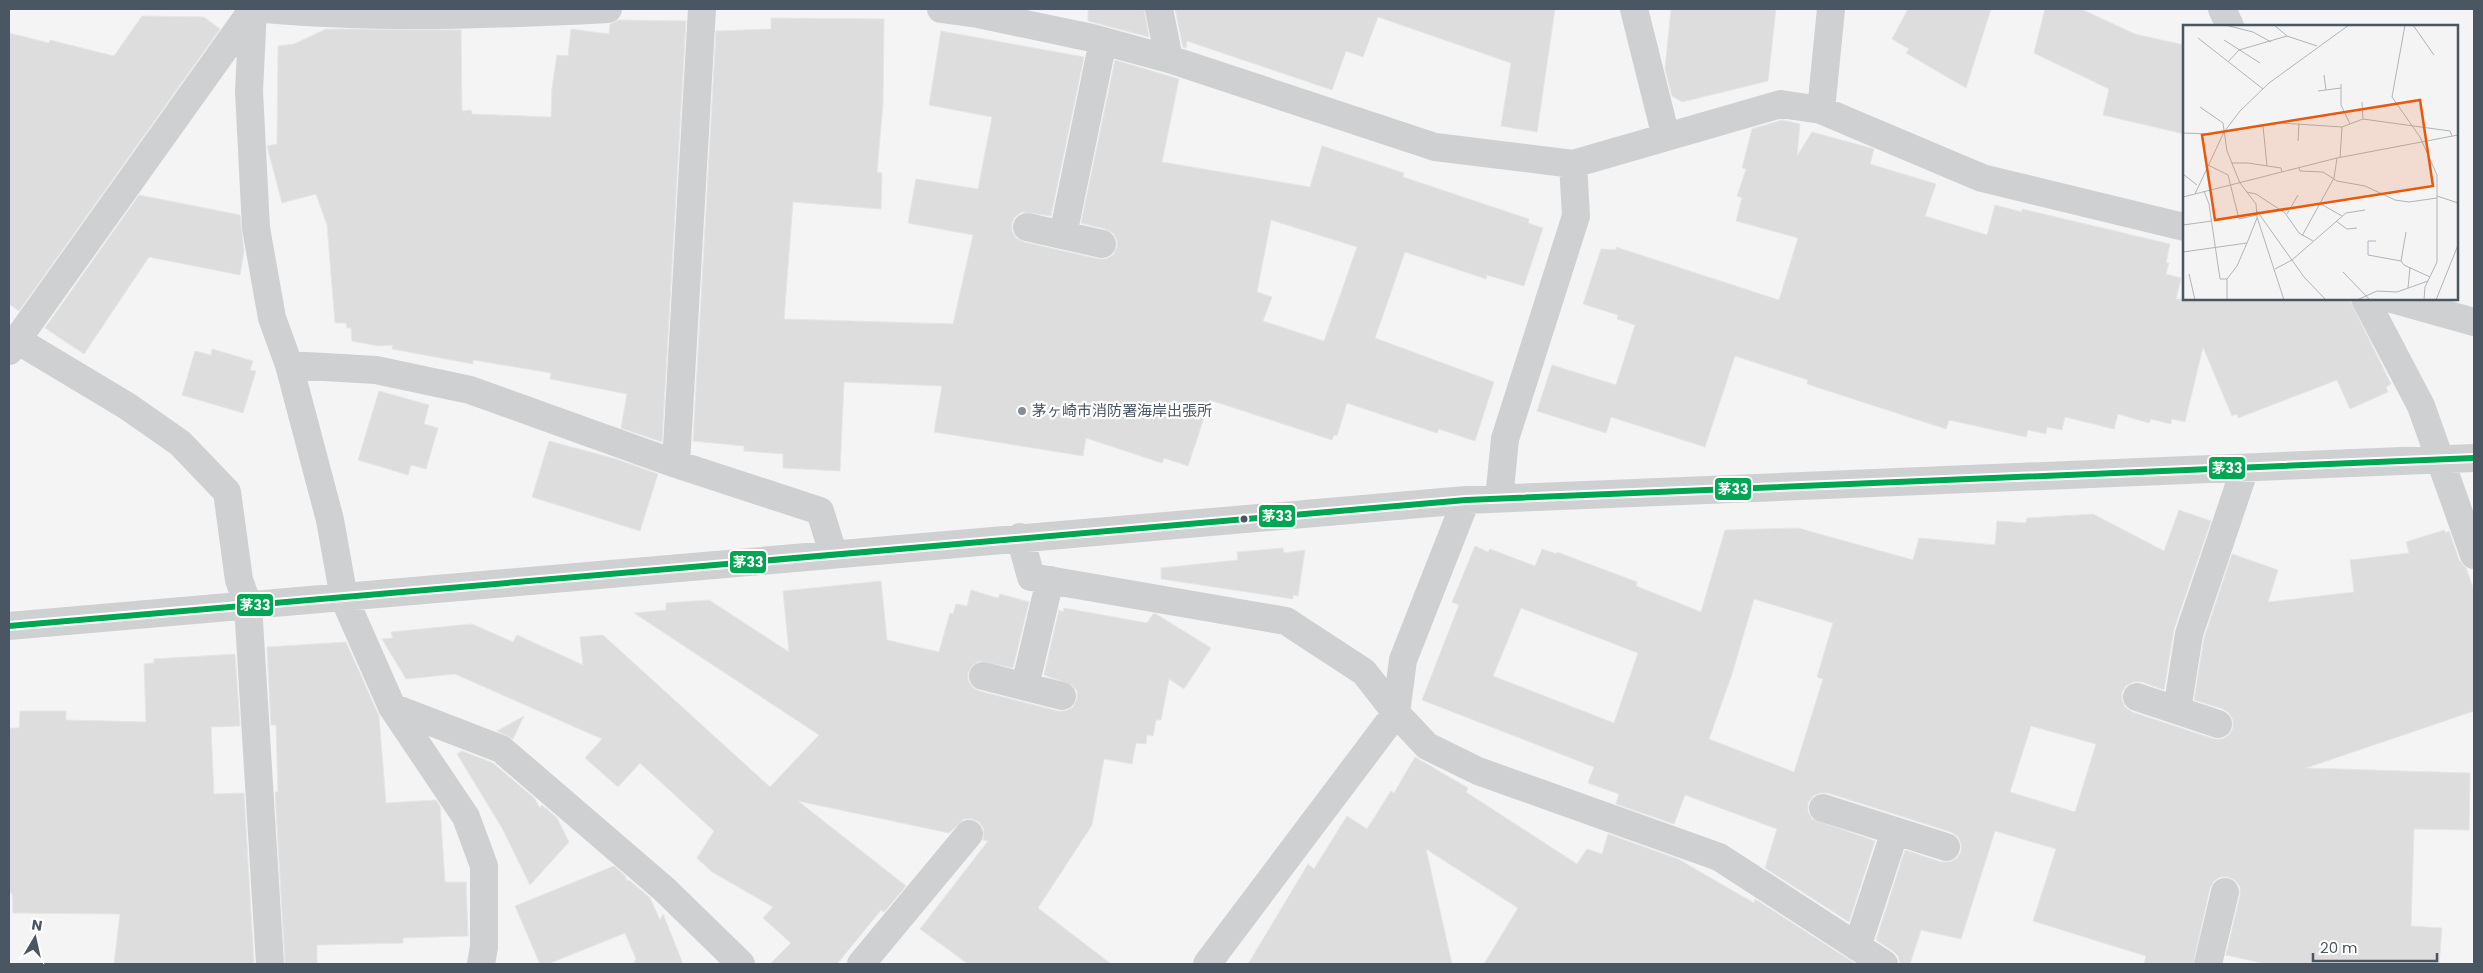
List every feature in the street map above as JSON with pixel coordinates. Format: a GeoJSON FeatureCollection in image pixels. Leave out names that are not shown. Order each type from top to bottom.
{"type":"FeatureCollection","features":[{"type":"Feature","properties":{"kind":"street"},"geometry":{"type":"LineString","coordinates":[[253,9],[13,346],[127,406],[180,443],[227,492],[239,580],[248,605],[270,964]]}},
{"type":"Feature","properties":{"kind":"street"},"geometry":{"type":"LineString","coordinates":[[253,9],[249,91],[256,228],[272,318],[289,365],[330,520],[344,598],[392,707],[466,816],[484,866],[488,958]]}},
{"type":"Feature","properties":{"kind":"street"},"geometry":{"type":"LineString","coordinates":[[266,9],[332,14],[542,12],[608,9]]}},
{"type":"Feature","properties":{"kind":"street"},"geometry":{"type":"LineString","coordinates":[[676,464],[702,9]]}},
{"type":"Feature","properties":{"kind":"street"},"geometry":{"type":"LineString","coordinates":[[941,9],[978,14],[1102,41],[1168,60],[1435,147],[1573,164],[1781,104],[1822,110],[1982,178],[2183,228]]}},
{"type":"Feature","properties":{"kind":"street"},"geometry":{"type":"LineString","coordinates":[[1159,9],[1168,60]]}},
{"type":"Feature","properties":{"kind":"street"},"geometry":{"type":"LineString","coordinates":[[1634,9],[1666,137]]}},
{"type":"Feature","properties":{"kind":"street"},"geometry":{"type":"LineString","coordinates":[[1822,110],[1832,9]]}},
{"type":"Feature","properties":{"kind":"street"},"geometry":{"type":"LineString","coordinates":[[2222,9],[2230,25]]}},
{"type":"Feature","properties":{"kind":"street"},"geometry":{"type":"LineString","coordinates":[[1063,235],[1102,41]]}},
{"type":"Feature","properties":{"kind":"street"},"geometry":{"type":"LineString","coordinates":[[1499,499],[1505,439],[1576,216],[1573,164]]}},
{"type":"Feature","properties":{"kind":"street"},"geometry":{"type":"LineString","coordinates":[[1026,227],[1102,244]]}},
{"type":"Feature","properties":{"kind":"street"},"geometry":{"type":"LineString","coordinates":[[2366,300],[2421,406],[2474,555]]}},
{"type":"Feature","properties":{"kind":"street"},"geometry":{"type":"LineString","coordinates":[[2396,300],[2474,322]]}},
{"type":"Feature","properties":{"kind":"street"},"geometry":{"type":"LineString","coordinates":[[289,365],[376,370],[470,390],[676,464],[820,511],[833,553]]}},
{"type":"Feature","properties":{"kind":"street"},"geometry":{"type":"LineString","coordinates":[[9,626],[344,598],[833,553],[1466,500],[2474,458]]}},
{"type":"Feature","properties":{"kind":"street"},"geometry":{"type":"LineString","coordinates":[[2177,710],[2189,634],[2245,468]]}},
{"type":"Feature","properties":{"kind":"street"},"geometry":{"type":"LineString","coordinates":[[1207,964],[1396,713],[1402,660],[1466,500]]}},
{"type":"Feature","properties":{"kind":"street"},"geometry":{"type":"LineString","coordinates":[[1020,537],[1031,578],[1286,621],[1364,672],[1396,713],[1427,746],[1478,771],[1719,857],[1884,964]]}},
{"type":"Feature","properties":{"kind":"street"},"geometry":{"type":"LineString","coordinates":[[1026,686],[1050,580]]}},
{"type":"Feature","properties":{"kind":"street"},"geometry":{"type":"LineString","coordinates":[[983,676],[1062,696]]}},
{"type":"Feature","properties":{"kind":"street"},"geometry":{"type":"LineString","coordinates":[[2137,697],[2218,724]]}},
{"type":"Feature","properties":{"kind":"street"},"geometry":{"type":"LineString","coordinates":[[392,707],[501,749],[664,889],[741,964]]}},
{"type":"Feature","properties":{"kind":"street"},"geometry":{"type":"LineString","coordinates":[[1823,808],[1946,847]]}},
{"type":"Feature","properties":{"kind":"street"},"geometry":{"type":"LineString","coordinates":[[1857,947],[1895,831]]}},
{"type":"Feature","properties":{"kind":"street"},"geometry":{"type":"LineString","coordinates":[[861,964],[969,834]]}},
{"type":"Feature","properties":{"kind":"street"},"geometry":{"type":"LineString","coordinates":[[2208,964],[2225,892]]}},
{"type":"Feature","properties":{"kind":"building"},"geometry":{"type":"Polygon","coordinates":[[[1088,9],[1144,9],[1149,37],[1088,21],[1088,9]]]}},
{"type":"Feature","properties":{"kind":"building"},"geometry":{"type":"Polygon","coordinates":[[[1175,9],[1555,9],[1537,132],[1501,126],[1511,63],[1378,17],[1363,57],[1346,51],[1332,90],[1187,41],[1186,48],[1183,47],[1175,9]]]}},
{"type":"Feature","properties":{"kind":"building"},"geometry":{"type":"Polygon","coordinates":[[[1671,9],[1776,9],[1768,81],[1682,102],[1672,96],[1665,69],[1671,9]]]}},
{"type":"Feature","properties":{"kind":"building"},"geometry":{"type":"Polygon","coordinates":[[[1908,9],[1991,9],[1966,88],[1906,53],[1909,49],[1892,39],[1908,9]]]}},
{"type":"Feature","properties":{"kind":"building"},"geometry":{"type":"Polygon","coordinates":[[[2045,9],[2081,9],[2135,34],[2183,45],[2183,134],[2103,115],[2109,89],[2034,53],[2045,9]]]}},
{"type":"Feature","properties":{"kind":"building"},"geometry":{"type":"Polygon","coordinates":[[[142,16],[204,17],[220,29],[19,311],[9,304],[9,33],[49,43],[50,40],[114,56],[142,16]]]}},
{"type":"Feature","properties":{"kind":"building"},"geometry":{"type":"Polygon","coordinates":[[[771,18],[884,19],[883,104],[877,172],[882,173],[881,209],[793,202],[784,319],[953,324],[973,235],[908,223],[916,179],[978,189],[992,117],[929,105],[941,31],[1084,57],[1051,216],[1022,212],[1015,217],[1012,223],[1012,231],[1016,238],[1024,242],[1099,259],[1106,259],[1113,255],[1117,247],[1117,240],[1113,233],[1081,223],[1115,60],[1179,79],[1162,162],[1310,187],[1322,146],[1404,173],[1403,177],[1529,219],[1528,223],[1543,228],[1524,286],[1487,275],[1486,279],[1405,252],[1375,338],[1494,382],[1475,441],[1439,429],[1437,433],[1347,403],[1337,436],[1334,435],[1332,440],[1210,400],[1188,466],[1164,458],[1162,463],[1086,438],[1083,456],[934,432],[942,386],[844,382],[840,471],[783,468],[783,454],[744,451],[744,446],[693,441],[716,31],[771,29],[771,18]],[[1271,220],[1257,292],[1272,297],[1263,321],[1324,341],[1357,247],[1271,220]]]}},
{"type":"Feature","properties":{"kind":"building"},"geometry":{"type":"Polygon","coordinates":[[[619,20],[686,21],[662,442],[621,428],[627,394],[550,379],[551,373],[473,360],[473,364],[392,349],[393,345],[378,346],[352,341],[351,328],[347,328],[346,323],[335,323],[327,225],[316,194],[282,203],[267,146],[277,144],[278,46],[294,44],[326,29],[461,30],[462,111],[471,110],[472,114],[551,117],[552,88],[557,55],[568,56],[571,29],[609,34],[610,24],[619,20]]]}},
{"type":"Feature","properties":{"kind":"building"},"geometry":{"type":"Polygon","coordinates":[[[1782,120],[1800,124],[1797,156],[1812,132],[1874,149],[1870,164],[1936,184],[1925,216],[1987,235],[1995,205],[2022,212],[2022,209],[2170,244],[2166,263],[2169,263],[2166,274],[2181,278],[2176,299],[2349,300],[2391,384],[2386,387],[2388,392],[2350,409],[2337,380],[2238,418],[2237,414],[2232,416],[2203,347],[2185,422],[2172,419],[2171,424],[2151,419],[2149,423],[2118,414],[2114,429],[2065,417],[2062,430],[2047,427],[2046,434],[2028,430],[2026,437],[1949,420],[1946,429],[1807,384],[1808,380],[1735,356],[1705,447],[1611,417],[1606,433],[1537,411],[1552,365],[1616,385],[1635,325],[1617,319],[1618,315],[1583,304],[1601,249],[1616,250],[1616,247],[1779,300],[1798,238],[1736,221],[1742,198],[1737,196],[1746,169],[1742,168],[1752,129],[1782,120]]]}},
{"type":"Feature","properties":{"kind":"building"},"geometry":{"type":"Polygon","coordinates":[[[139,195],[240,215],[244,251],[240,275],[149,257],[84,354],[45,328],[139,195]]]}},
{"type":"Feature","properties":{"kind":"building"},"geometry":{"type":"Polygon","coordinates":[[[212,349],[253,361],[250,370],[256,371],[243,413],[182,395],[195,351],[211,355],[212,349]]]}},
{"type":"Feature","properties":{"kind":"building"},"geometry":{"type":"Polygon","coordinates":[[[379,391],[429,405],[424,424],[438,428],[426,469],[411,465],[408,475],[358,460],[379,391]]]}},
{"type":"Feature","properties":{"kind":"building"},"geometry":{"type":"Polygon","coordinates":[[[549,441],[616,459],[658,474],[640,531],[532,497],[549,441]]]}},
{"type":"Feature","properties":{"kind":"building"},"geometry":{"type":"Polygon","coordinates":[[[2179,510],[2211,521],[2174,629],[2164,690],[2142,682],[2133,682],[2126,686],[2122,692],[2122,700],[2125,707],[2132,712],[2214,739],[2222,739],[2229,735],[2233,728],[2233,720],[2229,713],[2223,709],[2194,700],[2204,638],[2232,554],[2278,570],[2268,602],[2354,592],[2350,560],[2409,553],[2406,542],[2444,530],[2446,533],[2449,531],[2459,560],[2466,568],[2474,590],[2474,711],[2306,768],[2470,773],[2469,830],[2414,829],[2411,926],[2442,928],[2439,964],[2266,964],[2226,955],[2240,895],[2240,887],[2236,881],[2228,877],[2220,877],[2214,881],[2210,888],[2193,964],[2144,964],[2146,956],[2033,921],[2056,849],[1995,831],[1961,939],[1921,930],[1910,964],[1900,964],[1898,956],[1893,951],[1876,940],[1905,850],[1941,862],[1950,862],[1957,858],[1961,852],[1961,844],[1958,837],[1951,832],[1828,793],[1820,793],[1813,796],[1808,803],[1808,811],[1812,819],[1875,841],[1849,922],[1765,868],[1777,829],[1685,795],[1674,824],[1616,804],[1619,794],[1588,783],[1594,767],[1422,700],[1459,605],[1452,602],[1475,546],[1488,552],[1490,549],[1535,566],[1542,549],[1557,554],[1557,552],[1637,582],[1636,586],[1701,612],[1725,530],[1798,528],[1913,560],[1919,538],[1995,545],[1997,521],[2026,523],[2027,518],[2093,514],[2164,551],[2179,510]],[[1754,599],[1732,674],[1709,739],[1794,772],[1823,679],[1817,677],[1833,623],[1754,599]],[[1521,608],[1493,676],[1614,723],[1638,653],[1521,608]],[[2031,726],[2010,792],[2075,812],[2096,744],[2031,726]]]}},
{"type":"Feature","properties":{"kind":"building"},"geometry":{"type":"Polygon","coordinates":[[[1283,548],[1284,553],[1305,550],[1298,596],[1293,595],[1293,599],[1161,579],[1161,568],[1238,560],[1237,552],[1283,548]]]}},
{"type":"Feature","properties":{"kind":"building"},"geometry":{"type":"Polygon","coordinates":[[[881,581],[887,640],[939,652],[950,613],[953,614],[956,604],[967,606],[971,590],[998,598],[1000,594],[1029,602],[1013,668],[979,661],[972,666],[968,673],[968,680],[972,687],[979,691],[1058,711],[1066,711],[1073,707],[1077,699],[1077,691],[1072,685],[1044,675],[1059,610],[1063,612],[1064,608],[1147,623],[1153,614],[1156,614],[1211,648],[1184,689],[1169,679],[1161,720],[1156,720],[1153,736],[1147,735],[1146,744],[1136,743],[1132,764],[1104,759],[1092,825],[1038,908],[1111,964],[968,964],[920,929],[988,841],[983,840],[984,829],[979,822],[972,819],[964,819],[949,833],[798,801],[906,886],[884,912],[881,910],[837,964],[770,964],[791,943],[763,918],[773,907],[712,872],[697,858],[714,831],[640,763],[618,787],[585,758],[602,739],[455,674],[406,679],[382,639],[393,638],[391,632],[472,624],[513,642],[517,635],[583,665],[580,637],[603,635],[770,787],[819,735],[634,613],[666,610],[666,603],[709,600],[789,652],[783,591],[881,581]]]}},
{"type":"Feature","properties":{"kind":"building"},"geometry":{"type":"Polygon","coordinates":[[[346,642],[379,716],[386,803],[436,800],[440,806],[445,882],[466,882],[468,936],[403,938],[403,943],[317,945],[317,964],[285,964],[275,792],[278,792],[276,725],[271,725],[267,647],[346,642]]]}},
{"type":"Feature","properties":{"kind":"building"},"geometry":{"type":"Polygon","coordinates":[[[235,654],[240,726],[211,727],[214,794],[244,793],[254,964],[114,964],[120,914],[13,913],[12,893],[9,893],[9,728],[19,728],[20,711],[66,711],[66,720],[146,722],[144,664],[154,663],[154,659],[235,654]]]}},
{"type":"Feature","properties":{"kind":"building"},"geometry":{"type":"Polygon","coordinates":[[[524,716],[513,739],[497,731],[524,716]]]}},
{"type":"Feature","properties":{"kind":"building"},"geometry":{"type":"Polygon","coordinates":[[[462,751],[493,763],[534,798],[540,808],[542,805],[557,818],[569,842],[530,885],[502,828],[457,754],[462,751]]]}},
{"type":"Feature","properties":{"kind":"building"},"geometry":{"type":"Polygon","coordinates":[[[1415,757],[1468,788],[1466,792],[1577,864],[1587,849],[1602,854],[1608,834],[1678,859],[1754,903],[1755,899],[1856,964],[1484,964],[1518,908],[1426,849],[1452,964],[1248,964],[1308,864],[1314,869],[1347,816],[1367,829],[1391,791],[1394,793],[1415,757]]]}},
{"type":"Feature","properties":{"kind":"building"},"geometry":{"type":"Polygon","coordinates":[[[614,866],[625,876],[627,881],[629,880],[650,898],[660,920],[663,914],[683,964],[633,964],[636,959],[625,933],[548,964],[540,964],[515,906],[614,866]]]}},
{"type":"Feature","properties":{"kind":"transit line","name":"茅33"},"geometry":{"type":"LineString","coordinates":[[9,626],[1466,500],[2474,458]]}},
{"type":"Feature","properties":{"kind":"place","name":"茅ヶ崎市消防署海岸出張所"},"geometry":{"type":"Point","coordinates":[1022,411]}}]}
